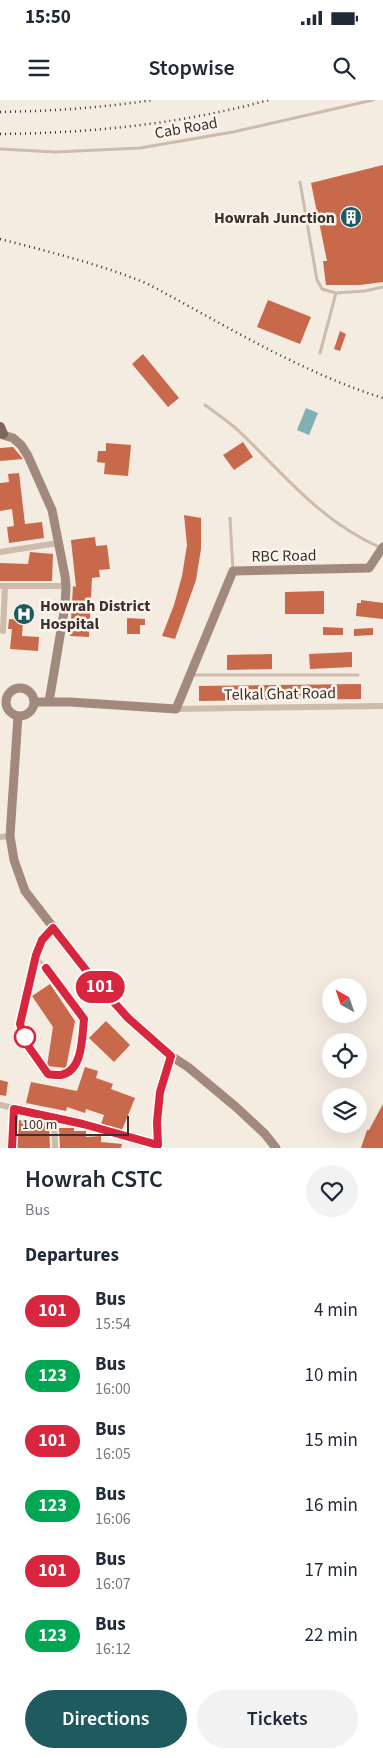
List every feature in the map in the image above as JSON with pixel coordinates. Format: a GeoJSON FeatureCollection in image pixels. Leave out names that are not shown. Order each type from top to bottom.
{"type":"FeatureCollection","features":[{"type":"Feature","properties":{"kind":"main road"},"geometry":{"type":"LineString","coordinates":[[1,432],[13,438],[21,445],[28,456],[52,510],[66,586],[65,606],[49,702]]}},
{"type":"Feature","properties":{"kind":"main road","name":"RBC Road"},"geometry":{"type":"LineString","coordinates":[[176,709],[233,571],[368,568],[382,548]]}},
{"type":"Feature","properties":{"kind":"main road"},"geometry":{"type":"LineString","coordinates":[[23,688],[31,693],[34,702],[33,706],[27,713],[18,716],[7,708],[4,694],[14,689],[23,688]]}},
{"type":"Feature","properties":{"kind":"main road"},"geometry":{"type":"LineString","coordinates":[[34,702],[176,709]]}},
{"type":"Feature","properties":{"kind":"main road"},"geometry":{"type":"LineString","coordinates":[[18,716],[10,836],[14,860],[25,891],[93,979],[128,1018],[171,1056],[188,1067],[236,1107],[276,1148]]}},
{"type":"Feature","properties":{"kind":"street"},"geometry":{"type":"LineString","coordinates":[[0,552],[58,543]]}},
{"type":"Feature","properties":{"kind":"street"},"geometry":{"type":"LineString","coordinates":[[0,630],[2,631],[3,586],[66,586]]}},
{"type":"Feature","properties":{"kind":"street","name":"Telkal Ghat Road"},"geometry":{"type":"LineString","coordinates":[[176,709],[383,706]]}},
{"type":"Feature","properties":{"kind":"street"},"geometry":{"type":"LineString","coordinates":[[0,837],[10,836]]}},
{"type":"Feature","properties":{"kind":"street"},"geometry":{"type":"LineString","coordinates":[[0,1105],[54,1117],[158,1146],[157,1122],[160,1092],[171,1056]]}},
{"type":"Feature","properties":{"kind":"street"},"geometry":{"type":"LineString","coordinates":[[12,1148],[14,1109]]}},
{"type":"Feature","properties":{"kind":"street"},"geometry":{"type":"LineString","coordinates":[[54,1117],[55,1148]]}},
{"type":"Feature","properties":{"kind":"lane","name":"Cab Road"},"geometry":{"type":"LineString","coordinates":[[0,149],[55,152],[140,148],[182,142],[373,100]]}},
{"type":"Feature","properties":{"kind":"lane"},"geometry":{"type":"LineString","coordinates":[[300,182],[317,280],[322,289],[336,293],[365,291],[383,287]]}},
{"type":"Feature","properties":{"kind":"lane"},"geometry":{"type":"LineString","coordinates":[[320,353],[336,293]]}},
{"type":"Feature","properties":{"kind":"lane"},"geometry":{"type":"LineString","coordinates":[[205,404],[240,432],[316,507],[360,538],[382,548]]}},
{"type":"Feature","properties":{"kind":"lane"},"geometry":{"type":"LineString","coordinates":[[230,518],[233,571]]}},
{"type":"Feature","properties":{"kind":"lane"},"geometry":{"type":"LineString","coordinates":[[189,675],[358,675]]}},
{"type":"Feature","properties":{"kind":"lane"},"geometry":{"type":"LineString","coordinates":[[36,955],[84,1019],[78,1058],[72,1069],[62,1075],[48,1074],[26,1043],[20,1024],[36,955],[42,940],[53,928]]}},
{"type":"Feature","properties":{"kind":"water"},"geometry":{"type":"Polygon","coordinates":[[[306,408],[318,413],[309,435],[297,430],[306,408]]]}},
{"type":"Feature","properties":{"kind":"building","name":"Howrah Junction"},"geometry":{"type":"Polygon","coordinates":[[[383,165],[383,282],[360,285],[326,285],[323,261],[327,261],[311,183],[383,165]]]}},
{"type":"Feature","properties":{"kind":"building"},"geometry":{"type":"Polygon","coordinates":[[[268,300],[311,317],[300,344],[257,327],[268,300]]]}},
{"type":"Feature","properties":{"kind":"building"},"geometry":{"type":"Polygon","coordinates":[[[340,331],[346,334],[340,351],[334,349],[340,331]]]}},
{"type":"Feature","properties":{"kind":"building"},"geometry":{"type":"Polygon","coordinates":[[[143,354],[179,398],[168,407],[132,364],[143,354]]]}},
{"type":"Feature","properties":{"kind":"building"},"geometry":{"type":"Polygon","coordinates":[[[243,442],[253,457],[234,470],[223,455],[243,442]]]}},
{"type":"Feature","properties":{"kind":"building"},"geometry":{"type":"Polygon","coordinates":[[[106,443],[131,445],[128,476],[104,474],[105,463],[97,462],[98,451],[106,451],[106,443]]]}},
{"type":"Feature","properties":{"kind":"building"},"geometry":{"type":"Polygon","coordinates":[[[13,447],[23,459],[0,461],[0,448],[13,447]]]}},
{"type":"Feature","properties":{"kind":"building"},"geometry":{"type":"Polygon","coordinates":[[[19,473],[25,524],[42,522],[44,538],[9,543],[7,527],[14,526],[12,509],[0,511],[0,483],[9,482],[8,474],[19,473]]]}},
{"type":"Feature","properties":{"kind":"building"},"geometry":{"type":"Polygon","coordinates":[[[184,515],[201,518],[201,549],[196,580],[175,639],[162,636],[174,605],[182,576],[187,545],[184,515]]]}},
{"type":"Feature","properties":{"kind":"building"},"geometry":{"type":"Polygon","coordinates":[[[95,537],[96,546],[107,545],[110,569],[99,570],[100,577],[92,578],[89,637],[70,636],[73,586],[76,587],[71,540],[95,537]]]}},
{"type":"Feature","properties":{"kind":"building"},"geometry":{"type":"Polygon","coordinates":[[[30,552],[53,554],[52,581],[0,581],[0,563],[28,564],[30,552]]]}},
{"type":"Feature","properties":{"kind":"building"},"geometry":{"type":"Polygon","coordinates":[[[324,591],[324,614],[285,614],[285,592],[324,591]]]}},
{"type":"Feature","properties":{"kind":"building"},"geometry":{"type":"Polygon","coordinates":[[[361,600],[383,603],[383,619],[356,616],[357,603],[361,603],[361,600]]]}},
{"type":"Feature","properties":{"kind":"building"},"geometry":{"type":"Polygon","coordinates":[[[127,618],[145,619],[145,625],[140,625],[140,634],[127,634],[127,618]]]}},
{"type":"Feature","properties":{"kind":"building"},"geometry":{"type":"Polygon","coordinates":[[[9,619],[23,620],[22,636],[39,637],[38,651],[10,649],[12,629],[8,629],[9,619]]]}},
{"type":"Feature","properties":{"kind":"building"},"geometry":{"type":"Polygon","coordinates":[[[323,627],[343,628],[343,635],[323,635],[323,627]]]}},
{"type":"Feature","properties":{"kind":"building"},"geometry":{"type":"Polygon","coordinates":[[[373,628],[373,635],[354,636],[354,629],[373,628]]]}},
{"type":"Feature","properties":{"kind":"building"},"geometry":{"type":"Polygon","coordinates":[[[352,652],[352,667],[310,669],[309,654],[352,652]]]}},
{"type":"Feature","properties":{"kind":"building"},"geometry":{"type":"Polygon","coordinates":[[[272,654],[272,669],[227,670],[227,655],[272,654]]]}},
{"type":"Feature","properties":{"kind":"building"},"geometry":{"type":"Polygon","coordinates":[[[361,684],[361,699],[199,701],[199,686],[361,684]]]}},
{"type":"Feature","properties":{"kind":"building"},"geometry":{"type":"Polygon","coordinates":[[[50,984],[75,1021],[66,1068],[47,1066],[53,1027],[32,996],[50,984]]]}},
{"type":"Feature","properties":{"kind":"building"},"geometry":{"type":"Polygon","coordinates":[[[106,1021],[130,1045],[114,1062],[89,1038],[106,1021]]]}},
{"type":"Feature","properties":{"kind":"building"},"geometry":{"type":"Polygon","coordinates":[[[85,1067],[98,1071],[96,1078],[113,1084],[111,1089],[135,1098],[122,1130],[101,1124],[104,1115],[86,1109],[85,1113],[67,1107],[66,1111],[26,1103],[31,1082],[77,1091],[85,1067]]]}},
{"type":"Feature","properties":{"kind":"building"},"geometry":{"type":"Polygon","coordinates":[[[0,1080],[8,1082],[6,1096],[0,1095],[0,1080]]]}},
{"type":"Feature","properties":{"kind":"building"},"geometry":{"type":"Polygon","coordinates":[[[383,1104],[383,1148],[361,1148],[367,1130],[369,1130],[383,1104]]]}},
{"type":"Feature","properties":{"kind":"building"},"geometry":{"type":"Polygon","coordinates":[[[18,1120],[49,1123],[50,1148],[17,1148],[18,1120]]]}},
{"type":"Feature","properties":{"kind":"building"},"geometry":{"type":"Polygon","coordinates":[[[59,1128],[74,1128],[74,1131],[86,1131],[86,1137],[101,1136],[101,1142],[122,1144],[121,1148],[60,1148],[59,1128]]]}},
{"type":"Feature","properties":{"kind":"railway"},"geometry":{"type":"LineString","coordinates":[[0,112],[76,109],[152,100]]}},
{"type":"Feature","properties":{"kind":"railway"},"geometry":{"type":"LineString","coordinates":[[0,134],[68,132],[136,126],[203,115],[269,100]]}},
{"type":"Feature","properties":{"kind":"railway"},"geometry":{"type":"LineString","coordinates":[[0,239],[93,264],[148,284],[263,347],[322,375],[383,398]]}},
{"type":"Feature","properties":{"kind":"bus line","name":"101"},"geometry":{"type":"LineString","coordinates":[[12,1148],[14,1109],[83,1124],[158,1145],[157,1122],[160,1092],[171,1056],[128,1018],[93,979],[53,928],[42,940],[36,955],[20,1024],[26,1043],[48,1074],[62,1075],[72,1069],[78,1058],[84,1019],[46,968]]}},
{"type":"Feature","properties":{"kind":"place","name":"Howrah Junction"},"geometry":{"type":"Point","coordinates":[351,217]}},
{"type":"Feature","properties":{"kind":"place","name":"Howrah District Hospital"},"geometry":{"type":"Point","coordinates":[24,614]}}]}
